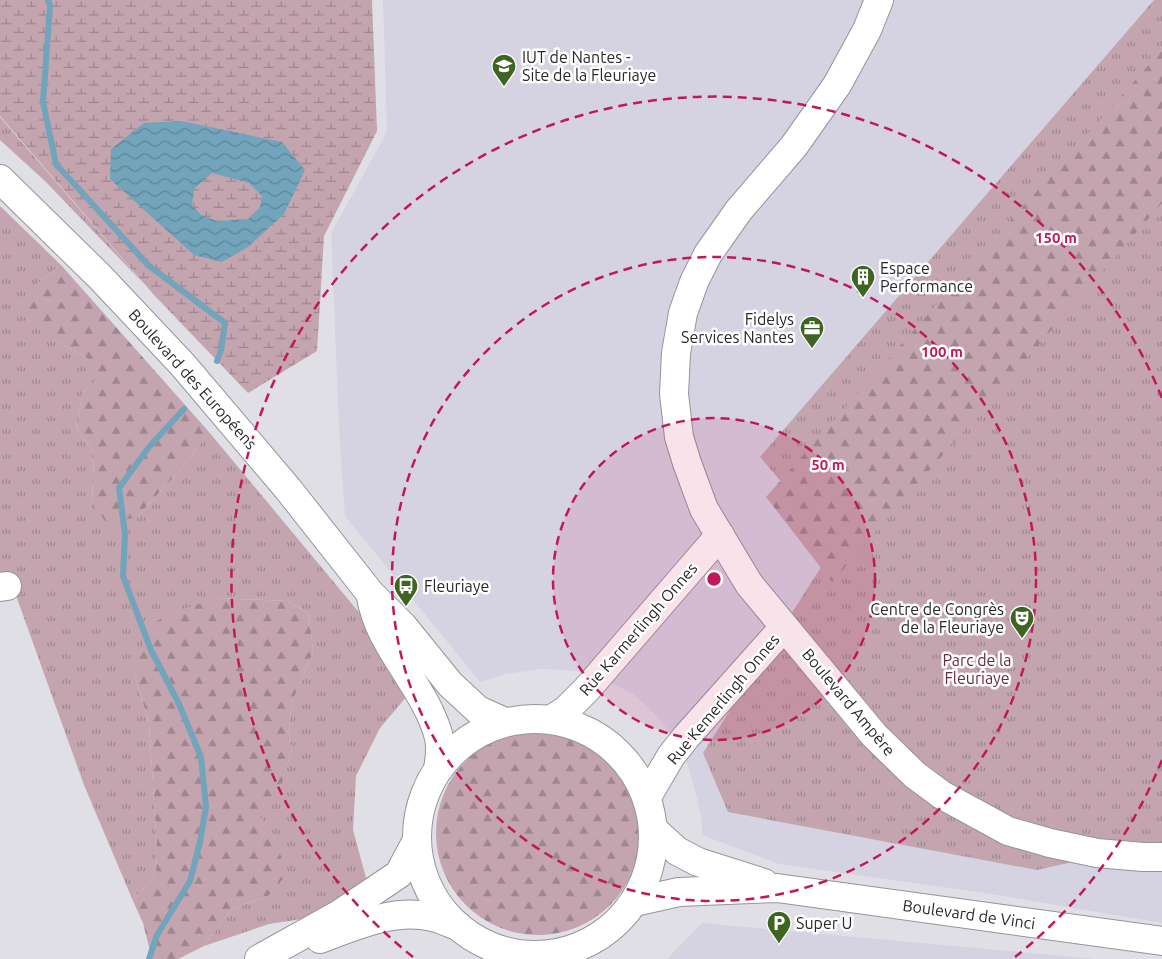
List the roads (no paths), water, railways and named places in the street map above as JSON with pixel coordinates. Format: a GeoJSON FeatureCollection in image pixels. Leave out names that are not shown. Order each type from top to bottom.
{"type":"FeatureCollection","features":[{"type":"Feature","properties":{"kind":"main road","name":"Boulevard Ampère"},"geometry":{"type":"LineString","coordinates":[[879,0],[867,30],[837,85],[794,146],[739,210],[708,254],[694,282],[683,313],[676,353],[674,394],[679,437],[704,509],[749,584],[879,740],[915,775],[942,795],[1008,831],[1050,843],[1097,853],[1143,857],[1162,856]]}},
{"type":"Feature","properties":{"kind":"main road","name":"Boulevard des Européens"},"geometry":{"type":"LineString","coordinates":[[0,179],[100,277],[182,364],[288,489],[370,593],[403,626],[450,684],[470,704],[488,716],[505,722]]}},
{"type":"Feature","properties":{"kind":"main road","name":"Rue Karmerlingh Onnes"},"geometry":{"type":"LineString","coordinates":[[552,719],[575,702],[593,683],[720,535]]}},
{"type":"Feature","properties":{"kind":"main road"},"geometry":{"type":"LineString","coordinates":[[370,593],[379,624],[424,702],[434,724],[440,749],[438,769]]}},
{"type":"Feature","properties":{"kind":"main road","name":"Rue Kemerlingh Onnes"},"geometry":{"type":"LineString","coordinates":[[647,797],[671,756],[686,737],[784,627]]}},
{"type":"Feature","properties":{"kind":"main road"},"geometry":{"type":"LineString","coordinates":[[529,718],[552,719],[588,730],[610,745],[630,765],[640,780],[647,797],[654,829],[652,854],[646,879],[634,902],[620,920],[602,934],[582,945],[539,957],[517,954],[496,948],[475,939],[458,926],[441,908],[428,888],[420,864],[417,840],[419,815],[426,791],[438,769],[456,748],[479,732],[505,722],[529,718]]}},
{"type":"Feature","properties":{"kind":"main road","name":"Boulevard de Vinci"},"geometry":{"type":"LineString","coordinates":[[654,829],[678,851],[698,862],[777,888]]}},
{"type":"Feature","properties":{"kind":"main road"},"geometry":{"type":"LineString","coordinates":[[259,959],[338,915],[400,874],[417,840]]}},
{"type":"Feature","properties":{"kind":"main road","name":"Boulevard de Vinci"},"geometry":{"type":"LineString","coordinates":[[634,902],[679,892],[777,888],[1162,941]]}},
{"type":"Feature","properties":{"kind":"main road"},"geometry":{"type":"LineString","coordinates":[[268,959],[345,930],[391,916],[416,915],[433,917],[458,926]]}},
{"type":"Feature","properties":{"kind":"water"},"geometry":{"type":"Polygon","coordinates":[[[181,121],[282,142],[305,170],[284,214],[248,247],[222,262],[194,255],[110,179],[111,149],[144,123],[181,121]],[[212,173],[194,189],[192,205],[201,215],[217,221],[248,219],[260,207],[262,196],[249,183],[212,173]]]}},
{"type":"Feature","properties":{"kind":"waterway"},"geometry":{"type":"LineString","coordinates":[[48,0],[50,6],[43,102],[56,164],[148,265],[225,323],[221,350],[217,361]]}},
{"type":"Feature","properties":{"kind":"waterway"},"geometry":{"type":"LineString","coordinates":[[149,959],[157,935],[190,881],[200,842],[206,807],[201,757],[179,704],[151,650],[123,576],[125,534],[119,488],[149,447],[184,409]]}},
{"type":"Feature","properties":{"kind":"place","name":"IUT de Nantes - Site de la Fleuriaye"},"geometry":{"type":"Point","coordinates":[504,87]}},
{"type":"Feature","properties":{"kind":"place","name":"Espace Performance"},"geometry":{"type":"Point","coordinates":[863,298]}},
{"type":"Feature","properties":{"kind":"place","name":"Fidelys Services Nantes"},"geometry":{"type":"Point","coordinates":[812,349]}},
{"type":"Feature","properties":{"kind":"place","name":"Fleuriaye"},"geometry":{"type":"Point","coordinates":[406,607]}},
{"type":"Feature","properties":{"kind":"place","name":"Centre de Congrès de la Fleuriaye"},"geometry":{"type":"Point","coordinates":[1022,639]}},
{"type":"Feature","properties":{"kind":"place","name":"Super U"},"geometry":{"type":"Point","coordinates":[779,944]}},
{"type":"Feature","properties":{"kind":"park label","name":"Parc de la Fleuriaye"},"geometry":{"type":"Point","coordinates":[977,669]}}]}
